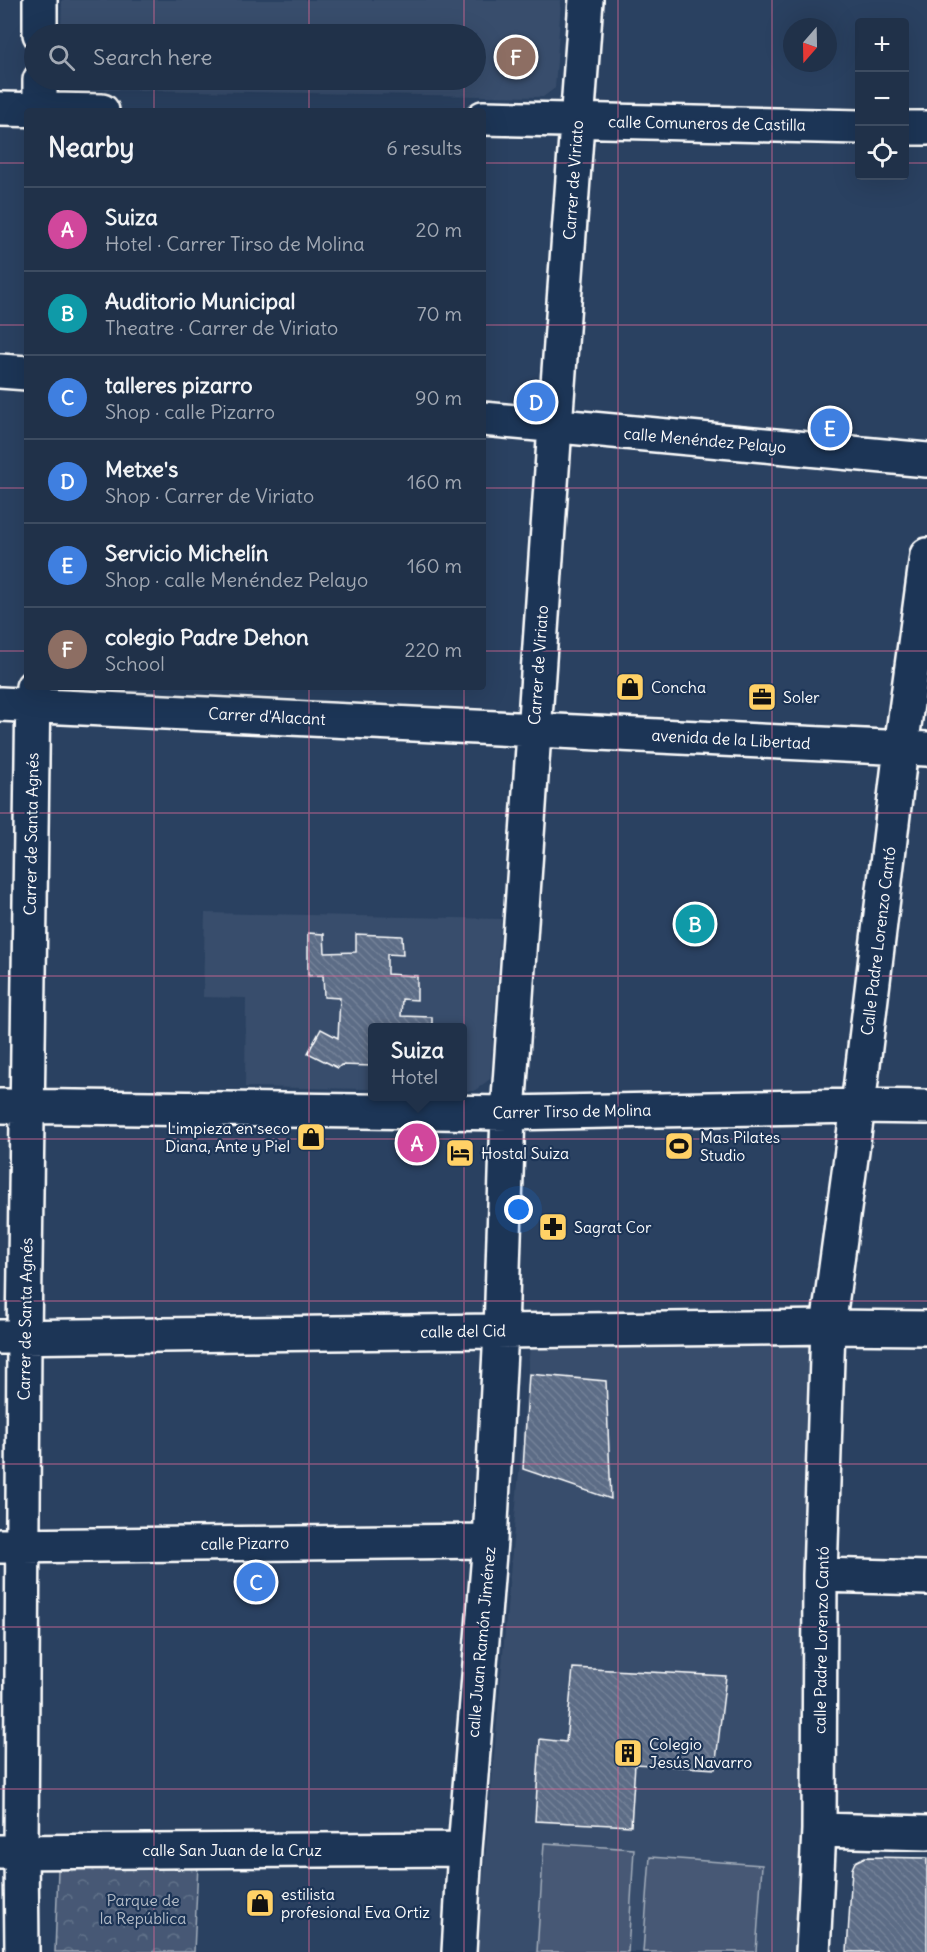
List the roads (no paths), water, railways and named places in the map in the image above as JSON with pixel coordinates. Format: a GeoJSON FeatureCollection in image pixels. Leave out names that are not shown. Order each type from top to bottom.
{"type":"FeatureCollection","features":[{"type":"Feature","properties":{"kind":"street"},"geometry":{"type":"LineString","coordinates":[[40,0],[40,24]]}},
{"type":"Feature","properties":{"kind":"street","name":"Carrer de Viriato"},"geometry":{"type":"LineString","coordinates":[[501,1331],[508,1113],[586,0]]}},
{"type":"Feature","properties":{"kind":"street"},"geometry":{"type":"LineString","coordinates":[[0,109],[40,100],[85,108]]}},
{"type":"Feature","properties":{"kind":"street","name":"calle Comuneros de Castilla"},"geometry":{"type":"LineString","coordinates":[[486,118],[855,127]]}},
{"type":"Feature","properties":{"kind":"street"},"geometry":{"type":"LineString","coordinates":[[909,128],[927,128]]}},
{"type":"Feature","properties":{"kind":"street"},"geometry":{"type":"LineString","coordinates":[[0,370],[24,373]]}},
{"type":"Feature","properties":{"kind":"street","name":"calle Menéndez Pelayo"},"geometry":{"type":"LineString","coordinates":[[486,419],[927,460]]}},
{"type":"Feature","properties":{"kind":"street","name":"Calle Padre Lorenzo Cantó"},"geometry":{"type":"LineString","coordinates":[[828,1327],[858,1106],[914,748],[927,555]]}},
{"type":"Feature","properties":{"kind":"street","name":"Carrer d'Alacant"},"geometry":{"type":"LineString","coordinates":[[0,704],[33,696],[534,729]]}},
{"type":"Feature","properties":{"kind":"street","name":"Carrer de Santa Agnés"},"geometry":{"type":"LineString","coordinates":[[22,1952],[10,1852],[14,1106],[33,696]]}},
{"type":"Feature","properties":{"kind":"street","name":"avenida de la Libertad"},"geometry":{"type":"LineString","coordinates":[[534,729],[914,748]]}},
{"type":"Feature","properties":{"kind":"street","name":"Carrer Tirso de Molina"},"geometry":{"type":"LineString","coordinates":[[14,1106],[508,1113],[858,1106],[927,1107]]}},
{"type":"Feature","properties":{"kind":"street","name":"calle del Cid"},"geometry":{"type":"LineString","coordinates":[[12,1337],[828,1327],[927,1328]]}},
{"type":"Feature","properties":{"kind":"street","name":"calle Padre Lorenzo Cantó"},"geometry":{"type":"LineString","coordinates":[[813,1952],[819,1830],[820,1575],[828,1327]]}},
{"type":"Feature","properties":{"kind":"street","name":"calle Juan Ramón Jiménez"},"geometry":{"type":"LineString","coordinates":[[459,1952],[490,1540],[501,1331]]}},
{"type":"Feature","properties":{"kind":"street","name":"calle Pizarro"},"geometry":{"type":"LineString","coordinates":[[12,1546],[490,1540]]}},
{"type":"Feature","properties":{"kind":"street"},"geometry":{"type":"LineString","coordinates":[[820,1575],[927,1578]]}},
{"type":"Feature","properties":{"kind":"street"},"geometry":{"type":"LineString","coordinates":[[819,1830],[927,1833]]}},
{"type":"Feature","properties":{"kind":"street","name":"calle San Juan de la Cruz"},"geometry":{"type":"LineString","coordinates":[[10,1852],[465,1849]]}},
{"type":"Feature","properties":{"kind":"place","name":"colegio Padre Dehon"},"geometry":{"type":"Point","coordinates":[516,57]}},
{"type":"Feature","properties":{"kind":"place","name":"Metxe's"},"geometry":{"type":"Point","coordinates":[536,402]}},
{"type":"Feature","properties":{"kind":"place","name":"Servicio Michelín"},"geometry":{"type":"Point","coordinates":[830,428]}},
{"type":"Feature","properties":{"kind":"place","name":"Concha"},"geometry":{"type":"Point","coordinates":[630,687]}},
{"type":"Feature","properties":{"kind":"place","name":"Soler"},"geometry":{"type":"Point","coordinates":[762,697]}},
{"type":"Feature","properties":{"kind":"place","name":"Auditorio Municipal"},"geometry":{"type":"Point","coordinates":[695,924]}},
{"type":"Feature","properties":{"kind":"place","name":"Limpieza en seco Diana, Ante y Piel"},"geometry":{"type":"Point","coordinates":[311,1137]}},
{"type":"Feature","properties":{"kind":"place","name":"Suiza"},"geometry":{"type":"Point","coordinates":[417,1143]}},
{"type":"Feature","properties":{"kind":"place","name":"Mas Pilates Studio"},"geometry":{"type":"Point","coordinates":[679,1146]}},
{"type":"Feature","properties":{"kind":"place","name":"Hostal Suiza"},"geometry":{"type":"Point","coordinates":[460,1153]}},
{"type":"Feature","properties":{"kind":"place","name":"Sagrat Cor"},"geometry":{"type":"Point","coordinates":[553,1227]}},
{"type":"Feature","properties":{"kind":"place","name":"talleres pizarro"},"geometry":{"type":"Point","coordinates":[256,1582]}},
{"type":"Feature","properties":{"kind":"place","name":"Colegio Jesús Navarro"},"geometry":{"type":"Point","coordinates":[628,1753]}},
{"type":"Feature","properties":{"kind":"place","name":"estilista profesional Eva Ortiz"},"geometry":{"type":"Point","coordinates":[260,1903]}},
{"type":"Feature","properties":{"kind":"park label","name":"Parque de la República"},"geometry":{"type":"Point","coordinates":[143,1909]}}]}
